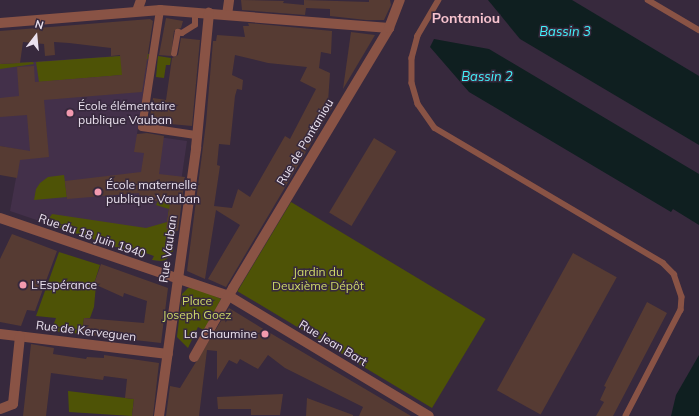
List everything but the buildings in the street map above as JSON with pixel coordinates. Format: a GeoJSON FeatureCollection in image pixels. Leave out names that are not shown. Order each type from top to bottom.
{"type":"FeatureCollection","features":[{"type":"Feature","properties":{"kind":"street"},"geometry":{"type":"LineString","coordinates":[[137,12],[142,0]]}},
{"type":"Feature","properties":{"kind":"street"},"geometry":{"type":"LineString","coordinates":[[227,14],[229,0]]}},
{"type":"Feature","properties":{"kind":"street","name":"Rue de Pontaniou"},"geometry":{"type":"LineString","coordinates":[[229,296],[389,28],[401,1]]}},
{"type":"Feature","properties":{"kind":"street"},"geometry":{"type":"LineString","coordinates":[[160,10],[142,127],[195,135]]}},
{"type":"Feature","properties":{"kind":"street"},"geometry":{"type":"LineString","coordinates":[[0,23],[160,10],[227,14],[389,28]]}},
{"type":"Feature","properties":{"kind":"street","name":"Rue Vauban"},"geometry":{"type":"LineString","coordinates":[[160,416],[176,279],[196,148],[195,135],[209,14]]}},
{"type":"Feature","properties":{"kind":"street","name":"Rue du 18 Juin 1940"},"geometry":{"type":"LineString","coordinates":[[0,218],[176,279]]}},
{"type":"Feature","properties":{"kind":"street"},"geometry":{"type":"LineString","coordinates":[[176,279],[229,296],[194,357]]}},
{"type":"Feature","properties":{"kind":"street","name":"Rue Jean Bart"},"geometry":{"type":"LineString","coordinates":[[229,296],[425,415]]}},
{"type":"Feature","properties":{"kind":"street","name":"Rue de Kerveguen"},"geometry":{"type":"LineString","coordinates":[[0,334],[168,354]]}},
{"type":"Feature","properties":{"kind":"street"},"geometry":{"type":"LineString","coordinates":[[0,409],[13,404],[20,336]]}},
{"type":"Feature","properties":{"kind":"lane"},"geometry":{"type":"LineString","coordinates":[[440,0],[418,36],[412,58],[412,83],[418,104],[435,128],[663,262],[674,274],[682,297],[681,310],[626,416]]}},
{"type":"Feature","properties":{"kind":"lane"},"geometry":{"type":"LineString","coordinates":[[648,0],[699,30]]}},
{"type":"Feature","properties":{"kind":"lane"},"geometry":{"type":"LineString","coordinates":[[174,54],[178,32],[182,33],[195,25],[195,13]]}},
{"type":"Feature","properties":{"kind":"shaded area"},"geometry":{"type":"Polygon","coordinates":[[[149,54],[137,134],[187,141],[170,257],[161,261],[152,260],[154,256],[143,252],[142,256],[10,211],[21,150],[0,146],[0,64],[149,54]]]}},
{"type":"Feature","properties":{"kind":"green space"},"geometry":{"type":"Polygon","coordinates":[[[149,54],[148,59],[131,61],[122,75],[39,82],[36,62],[149,54]]]}},
{"type":"Feature","properties":{"kind":"green space"},"geometry":{"type":"Polygon","coordinates":[[[158,56],[171,58],[170,65],[166,65],[164,78],[156,77],[158,56]]]}},
{"type":"Feature","properties":{"kind":"green space"},"geometry":{"type":"Polygon","coordinates":[[[33,62],[34,64],[0,69],[0,64],[33,62]]]}},
{"type":"Feature","properties":{"kind":"green space"},"geometry":{"type":"Polygon","coordinates":[[[64,175],[67,197],[34,200],[36,189],[40,183],[48,177],[64,175]]]}},
{"type":"Feature","properties":{"kind":"green space"},"geometry":{"type":"Polygon","coordinates":[[[158,201],[179,204],[173,251],[166,260],[161,261],[152,260],[154,256],[143,252],[142,256],[46,223],[52,214],[146,228],[167,222],[169,209],[156,205],[158,201]]]}},
{"type":"Feature","properties":{"kind":"green space","name":"Jardin du Deuxième Dépôt"},"geometry":{"type":"Polygon","coordinates":[[[291,202],[486,319],[432,408],[237,291],[291,202]]]}},
{"type":"Feature","properties":{"kind":"green space"},"geometry":{"type":"Polygon","coordinates":[[[59,252],[100,265],[94,284],[96,285],[94,307],[90,318],[84,318],[82,334],[51,331],[56,318],[36,316],[59,252]]]}},
{"type":"Feature","properties":{"kind":"green space","name":"Place Joseph Goez"},"geometry":{"type":"Polygon","coordinates":[[[188,288],[199,289],[221,299],[204,330],[198,327],[188,348],[177,337],[182,294],[188,288]]]}},
{"type":"Feature","properties":{"kind":"green space"},"geometry":{"type":"Polygon","coordinates":[[[68,391],[134,399],[132,416],[69,412],[68,391]]]}},
{"type":"Feature","properties":{"kind":"water","name":"Bassin 3"},"geometry":{"type":"Polygon","coordinates":[[[488,0],[572,0],[699,76],[699,145],[520,39],[488,0]]]}},
{"type":"Feature","properties":{"kind":"water","name":"Bassin 2"},"geometry":{"type":"Polygon","coordinates":[[[434,39],[489,49],[699,174],[699,225],[673,209],[671,212],[469,92],[430,47],[434,39]]]}},
{"type":"Feature","properties":{"kind":"water"},"geometry":{"type":"Polygon","coordinates":[[[699,355],[699,416],[671,416],[676,395],[699,355]]]}},
{"type":"Feature","properties":{"kind":"place","name":"École élémentaire publique Vauban"},"geometry":{"type":"Point","coordinates":[70,113]}},
{"type":"Feature","properties":{"kind":"place","name":"École maternelle publique Vauban"},"geometry":{"type":"Point","coordinates":[98,192]}},
{"type":"Feature","properties":{"kind":"place","name":"L’Espérance"},"geometry":{"type":"Point","coordinates":[23,285]}},
{"type":"Feature","properties":{"kind":"place","name":"La Chaumine"},"geometry":{"type":"Point","coordinates":[265,334]}},
{"type":"Feature","properties":{"kind":"district","name":"Pontaniou"},"geometry":{"type":"Point","coordinates":[466,18]}}]}
